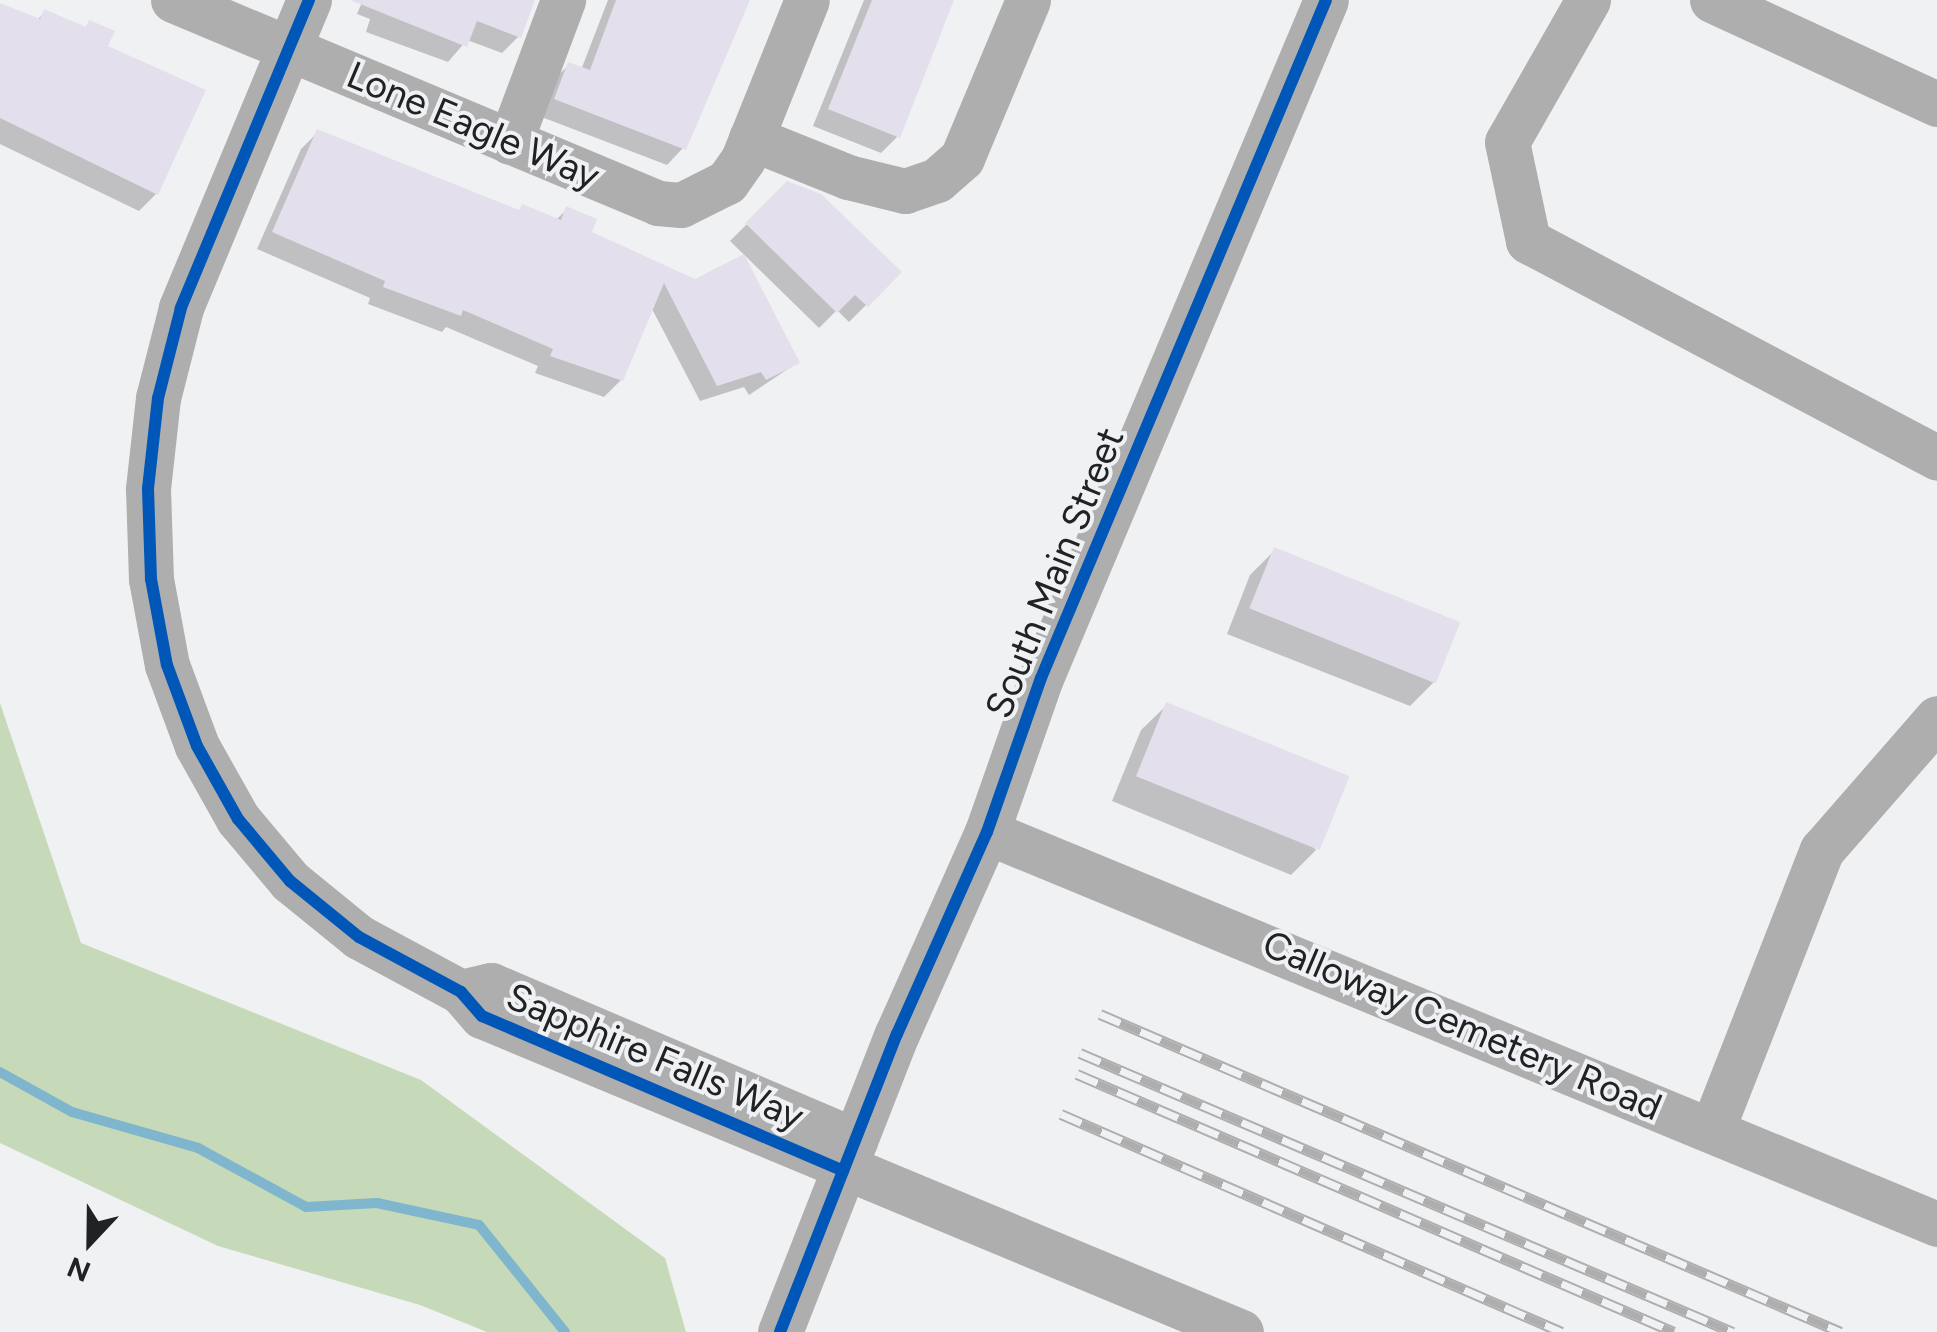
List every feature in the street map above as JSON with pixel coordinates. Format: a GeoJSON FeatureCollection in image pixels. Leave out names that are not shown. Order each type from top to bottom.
{"type":"FeatureCollection","features":[{"type":"Feature","properties":{"kind":"street","name":"Lone Eagle Way"},"geometry":{"type":"LineString","coordinates":[[173,0],[658,203],[682,205],[727,182],[751,138],[807,0]]}},
{"type":"Feature","properties":{"kind":"street","name":"Sapphire Falls Way"},"geometry":{"type":"LineString","coordinates":[[309,0],[181,308],[158,398],[148,489],[151,579],[167,665],[196,746],[238,819],[290,881],[359,937],[461,992],[491,984],[849,1155],[1241,1332]]}},
{"type":"Feature","properties":{"kind":"street"},"geometry":{"type":"LineString","coordinates":[[510,142],[563,0]]}},
{"type":"Feature","properties":{"kind":"street"},"geometry":{"type":"LineString","coordinates":[[751,138],[848,178],[905,191],[937,180],[962,158],[1028,0]]}},
{"type":"Feature","properties":{"kind":"street","name":"South Main Street"},"geometry":{"type":"LineString","coordinates":[[780,1332],[849,1155],[986,832],[1041,678],[1326,0]]}},
{"type":"Feature","properties":{"kind":"street"},"geometry":{"type":"LineString","coordinates":[[1588,0],[1507,142],[1528,241],[1937,458]]}},
{"type":"Feature","properties":{"kind":"street"},"geometry":{"type":"LineString","coordinates":[[1712,0],[1937,104]]}},
{"type":"Feature","properties":{"kind":"street"},"geometry":{"type":"LineString","coordinates":[[1712,1130],[1822,850],[1937,718]]}},
{"type":"Feature","properties":{"kind":"street","name":"Calloway Cemetery Road"},"geometry":{"type":"LineString","coordinates":[[986,832],[1937,1224]]}},
{"type":"Feature","properties":{"kind":"green space"},"geometry":{"type":"Polygon","coordinates":[[[0,703],[81,943],[421,1080],[665,1258],[686,1332],[487,1332],[420,1305],[218,1246],[0,1143],[0,703]]]}},
{"type":"Feature","properties":{"kind":"building"},"geometry":{"type":"Polygon","coordinates":[[[350,0],[535,0],[521,38],[477,21],[467,47],[350,0]]]}},
{"type":"Feature","properties":{"kind":"building"},"geometry":{"type":"Polygon","coordinates":[[[616,0],[750,0],[686,150],[554,99],[568,62],[590,70],[616,0]]]}},
{"type":"Feature","properties":{"kind":"building"},"geometry":{"type":"Polygon","coordinates":[[[872,0],[954,0],[900,138],[828,109],[872,0]]]}},
{"type":"Feature","properties":{"kind":"building"},"geometry":{"type":"Polygon","coordinates":[[[0,3],[40,19],[44,9],[86,27],[89,20],[115,31],[108,46],[206,90],[158,195],[0,118],[0,3]]]}},
{"type":"Feature","properties":{"kind":"building"},"geometry":{"type":"Polygon","coordinates":[[[317,129],[519,210],[522,204],[561,220],[566,206],[597,219],[592,232],[695,279],[744,254],[800,363],[766,380],[761,372],[717,386],[664,283],[623,381],[550,356],[553,349],[463,310],[461,316],[383,287],[385,281],[272,232],[317,129]]]}},
{"type":"Feature","properties":{"kind":"building"},"geometry":{"type":"Polygon","coordinates":[[[787,181],[821,194],[902,272],[868,307],[855,295],[837,313],[745,223],[787,181]]]}},
{"type":"Feature","properties":{"kind":"building"},"geometry":{"type":"Polygon","coordinates":[[[1274,547],[1460,622],[1436,683],[1249,608],[1274,547]]]}},
{"type":"Feature","properties":{"kind":"building"},"geometry":{"type":"Polygon","coordinates":[[[1166,702],[1350,776],[1320,850],[1136,776],[1166,702]]]}},
{"type":"Feature","properties":{"kind":"waterway"},"geometry":{"type":"LineString","coordinates":[[0,1072],[72,1112],[198,1148],[306,1207],[377,1203],[479,1225],[565,1332]]}},
{"type":"Feature","properties":{"kind":"railway"},"geometry":{"type":"LineString","coordinates":[[1100,1014],[1841,1332]]}},
{"type":"Feature","properties":{"kind":"railway"},"geometry":{"type":"LineString","coordinates":[[1080,1053],[1733,1332]]}},
{"type":"Feature","properties":{"kind":"railway"},"geometry":{"type":"LineString","coordinates":[[1077,1074],[1674,1332]]}},
{"type":"Feature","properties":{"kind":"railway"},"geometry":{"type":"LineString","coordinates":[[1061,1114],[1562,1332]]}},
{"type":"Feature","properties":{"kind":"cycle path"},"geometry":{"type":"LineString","coordinates":[[309,0],[181,308],[158,398],[148,489],[151,579],[167,665],[197,746],[238,819],[290,881],[359,937],[461,992],[482,1016],[843,1171]]}},
{"type":"Feature","properties":{"kind":"cycle path"},"geometry":{"type":"LineString","coordinates":[[780,1332],[897,1034],[987,832],[1041,678],[1326,0]]}}]}
